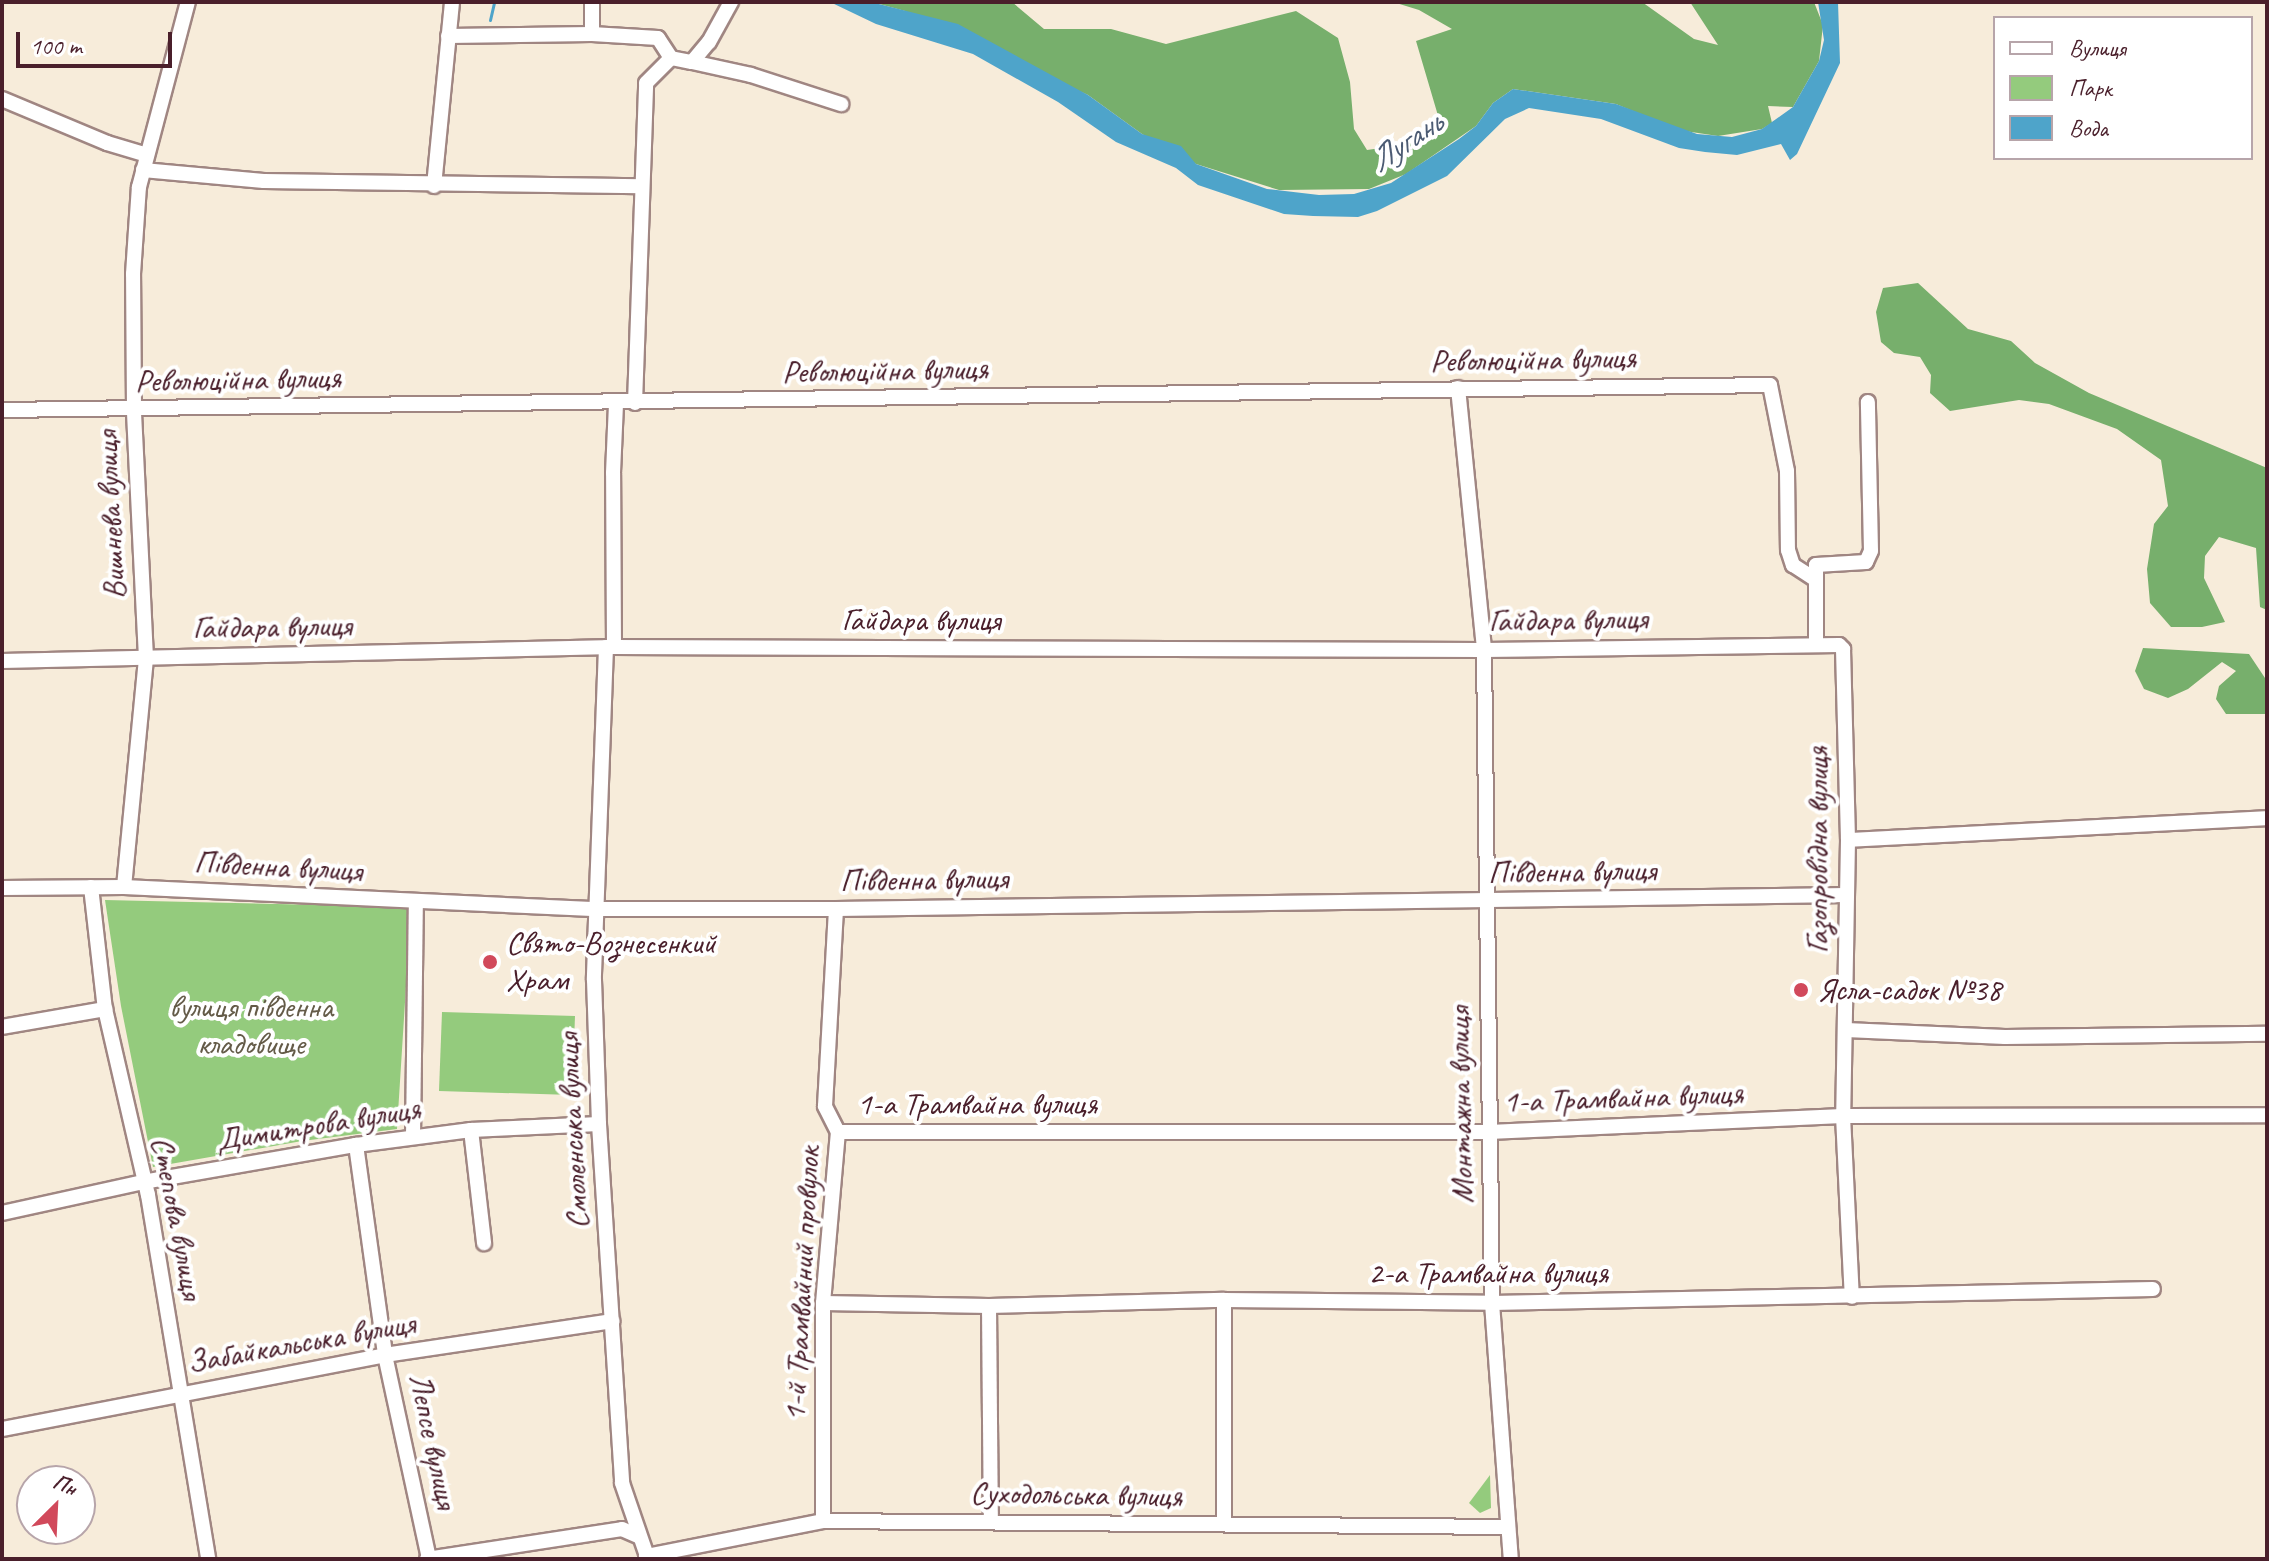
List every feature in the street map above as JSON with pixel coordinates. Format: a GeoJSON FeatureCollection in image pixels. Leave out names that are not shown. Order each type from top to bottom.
{"type":"FeatureCollection","features":[{"type":"Feature","properties":{"kind":"street","name":"Вишнева вулиця"},"geometry":{"type":"LineString","coordinates":[[124,887],[146,658],[134,410],[133,274],[145,162],[188,2]]}},
{"type":"Feature","properties":{"kind":"street"},"geometry":{"type":"LineString","coordinates":[[434,186],[452,2]]}},
{"type":"Feature","properties":{"kind":"street"},"geometry":{"type":"LineString","coordinates":[[592,2],[592,34]]}},
{"type":"Feature","properties":{"kind":"street"},"geometry":{"type":"LineString","coordinates":[[692,62],[709,42],[731,2]]}},
{"type":"Feature","properties":{"kind":"street"},"geometry":{"type":"LineString","coordinates":[[448,36],[592,34],[658,38],[671,58],[751,75],[841,104]]}},
{"type":"Feature","properties":{"kind":"street"},"geometry":{"type":"LineString","coordinates":[[635,403],[646,83],[671,58]]}},
{"type":"Feature","properties":{"kind":"street"},"geometry":{"type":"LineString","coordinates":[[2,99],[145,162],[264,181],[434,186],[641,186]]}},
{"type":"Feature","properties":{"kind":"street","name":"Революційна вулиця"},"geometry":{"type":"LineString","coordinates":[[2,410],[1770,385],[1787,471],[1788,550],[1793,565],[1816,580]]}},
{"type":"Feature","properties":{"kind":"street","name":"Монтажна вулиця"},"geometry":{"type":"LineString","coordinates":[[1458,388],[1484,650],[1492,1303],[1511,1559]]}},
{"type":"Feature","properties":{"kind":"street"},"geometry":{"type":"LineString","coordinates":[[1816,644],[1816,565],[1866,562],[1871,551],[1868,402]]}},
{"type":"Feature","properties":{"kind":"street","name":"Смоленська вулиця"},"geometry":{"type":"LineString","coordinates":[[616,403],[610,647],[594,980],[599,1124],[622,1483],[647,1557]]}},
{"type":"Feature","properties":{"kind":"street","name":"Гайдара вулиця"},"geometry":{"type":"LineString","coordinates":[[2,661],[610,647],[1484,650],[1839,645]]}},
{"type":"Feature","properties":{"kind":"street","name":"Газопровідна вулиця"},"geometry":{"type":"LineString","coordinates":[[1839,645],[1843,649],[1848,840],[1843,1116],[1852,1297]]}},
{"type":"Feature","properties":{"kind":"street"},"geometry":{"type":"LineString","coordinates":[[1848,840],[2267,818]]}},
{"type":"Feature","properties":{"kind":"street","name":"Степова вулиця"},"geometry":{"type":"LineString","coordinates":[[91,887],[105,1009],[148,1195],[208,1559]]}},
{"type":"Feature","properties":{"kind":"street","name":"Південна вулиця"},"geometry":{"type":"LineString","coordinates":[[2,888],[124,887],[597,909],[1486,902],[1847,895]]}},
{"type":"Feature","properties":{"kind":"street"},"geometry":{"type":"LineString","coordinates":[[413,1137],[416,902]]}},
{"type":"Feature","properties":{"kind":"street","name":"1-й Трамвайний провулок"},"geometry":{"type":"LineString","coordinates":[[823,1521],[823,1303],[838,1132],[825,1106],[836,909]]}},
{"type":"Feature","properties":{"kind":"street"},"geometry":{"type":"LineString","coordinates":[[2,1027],[105,1009]]}},
{"type":"Feature","properties":{"kind":"street"},"geometry":{"type":"LineString","coordinates":[[1846,1030],[2005,1037],[2267,1034]]}},
{"type":"Feature","properties":{"kind":"street","name":"1-а Трамвайна вулиця"},"geometry":{"type":"LineString","coordinates":[[838,1132],[1489,1132],[1843,1116],[2267,1115]]}},
{"type":"Feature","properties":{"kind":"street","name":"Димитрова вулиця"},"geometry":{"type":"LineString","coordinates":[[2,1213],[143,1182],[356,1145],[471,1130],[599,1124]]}},
{"type":"Feature","properties":{"kind":"street"},"geometry":{"type":"LineString","coordinates":[[471,1130],[484,1243]]}},
{"type":"Feature","properties":{"kind":"street","name":"Лепсе вулиця"},"geometry":{"type":"LineString","coordinates":[[356,1145],[385,1355],[429,1559]]}},
{"type":"Feature","properties":{"kind":"street","name":"2-а Трамвайна вулиця"},"geometry":{"type":"LineString","coordinates":[[823,1303],[989,1306],[1224,1300],[1492,1303],[2153,1289]]}},
{"type":"Feature","properties":{"kind":"street"},"geometry":{"type":"LineString","coordinates":[[1224,1300],[1224,1524]]}},
{"type":"Feature","properties":{"kind":"street"},"geometry":{"type":"LineString","coordinates":[[989,1306],[991,1522]]}},
{"type":"Feature","properties":{"kind":"street","name":"Забайкальська вулиця"},"geometry":{"type":"LineString","coordinates":[[2,1429],[385,1355],[612,1321]]}},
{"type":"Feature","properties":{"kind":"street","name":"Суходольська вулиця"},"geometry":{"type":"LineString","coordinates":[[647,1557],[823,1521],[1508,1527]]}},
{"type":"Feature","properties":{"kind":"street"},"geometry":{"type":"LineString","coordinates":[[429,1559],[622,1529],[638,1536]]}},
{"type":"Feature","properties":{"kind":"green space"},"geometry":{"type":"Polygon","coordinates":[[[872,2],[1012,2],[1044,29],[1111,29],[1166,44],[1296,11],[1338,38],[1350,82],[1354,129],[1367,150],[1395,146],[1439,119],[1416,41],[1452,29],[1419,10],[1393,2],[1642,2],[1694,39],[1718,45],[1690,2],[1814,2],[1823,25],[1819,61],[1793,107],[1768,106],[1772,123],[1762,129],[1718,136],[1678,130],[1616,104],[1513,89],[1493,103],[1476,126],[1406,174],[1369,189],[1279,190],[1196,164],[1142,134],[1088,95],[905,11],[872,2]]]}},
{"type":"Feature","properties":{"kind":"green space"},"geometry":{"type":"Polygon","coordinates":[[[1918,283],[1968,329],[2011,341],[2035,363],[2089,393],[2267,468],[2267,610],[2260,607],[2256,548],[2219,537],[2205,556],[2204,578],[2225,622],[2202,627],[2171,627],[2150,603],[2147,569],[2154,524],[2168,506],[2161,460],[2117,429],[2049,404],[2019,400],[1950,411],[1930,393],[1931,375],[1920,357],[1894,353],[1881,342],[1876,312],[1883,288],[1918,283]]]}},
{"type":"Feature","properties":{"kind":"green space"},"geometry":{"type":"Polygon","coordinates":[[[2143,648],[2249,654],[2267,681],[2267,714],[2226,714],[2216,699],[2219,686],[2236,671],[2222,662],[2188,689],[2168,698],[2144,689],[2135,671],[2143,648]]]}},
{"type":"Feature","properties":{"kind":"green space","name":"вулиця південна кладовище"},"geometry":{"type":"Polygon","coordinates":[[[105,900],[411,907],[397,1129],[302,1141],[153,1167],[121,1006],[105,900]]]}},
{"type":"Feature","properties":{"kind":"green space"},"geometry":{"type":"Polygon","coordinates":[[[442,1012],[575,1016],[572,1095],[439,1091],[442,1012]]]}},
{"type":"Feature","properties":{"kind":"green space"},"geometry":{"type":"Polygon","coordinates":[[[1490,1475],[1491,1508],[1480,1513],[1469,1503],[1490,1475]]]}},
{"type":"Feature","properties":{"kind":"water"},"geometry":{"type":"Polygon","coordinates":[[[830,2],[871,2],[958,24],[1088,95],[1142,134],[1181,146],[1196,164],[1267,189],[1319,195],[1354,194],[1391,183],[1476,126],[1493,103],[1513,89],[1616,104],[1697,134],[1732,137],[1762,129],[1793,107],[1819,61],[1824,40],[1818,2],[1838,2],[1840,63],[1797,154],[1790,160],[1781,144],[1737,155],[1705,152],[1679,148],[1601,119],[1529,108],[1505,119],[1447,176],[1377,211],[1358,217],[1313,216],[1284,214],[1198,185],[1176,168],[1116,142],[1058,102],[973,54],[876,24],[830,2]]]}},
{"type":"Feature","properties":{"kind":"waterway"},"geometry":{"type":"LineString","coordinates":[[490,20],[494,2]]}},
{"type":"Feature","properties":{"kind":"place","name":"Свято-Вознесенкий Храм"},"geometry":{"type":"Point","coordinates":[490,962]}},
{"type":"Feature","properties":{"kind":"place","name":"Ясла-садок №38"},"geometry":{"type":"Point","coordinates":[1801,990]}},
{"type":"Feature","properties":{"kind":"water label","name":"Лугань"},"geometry":{"type":"Point","coordinates":[1405,141]}}]}
